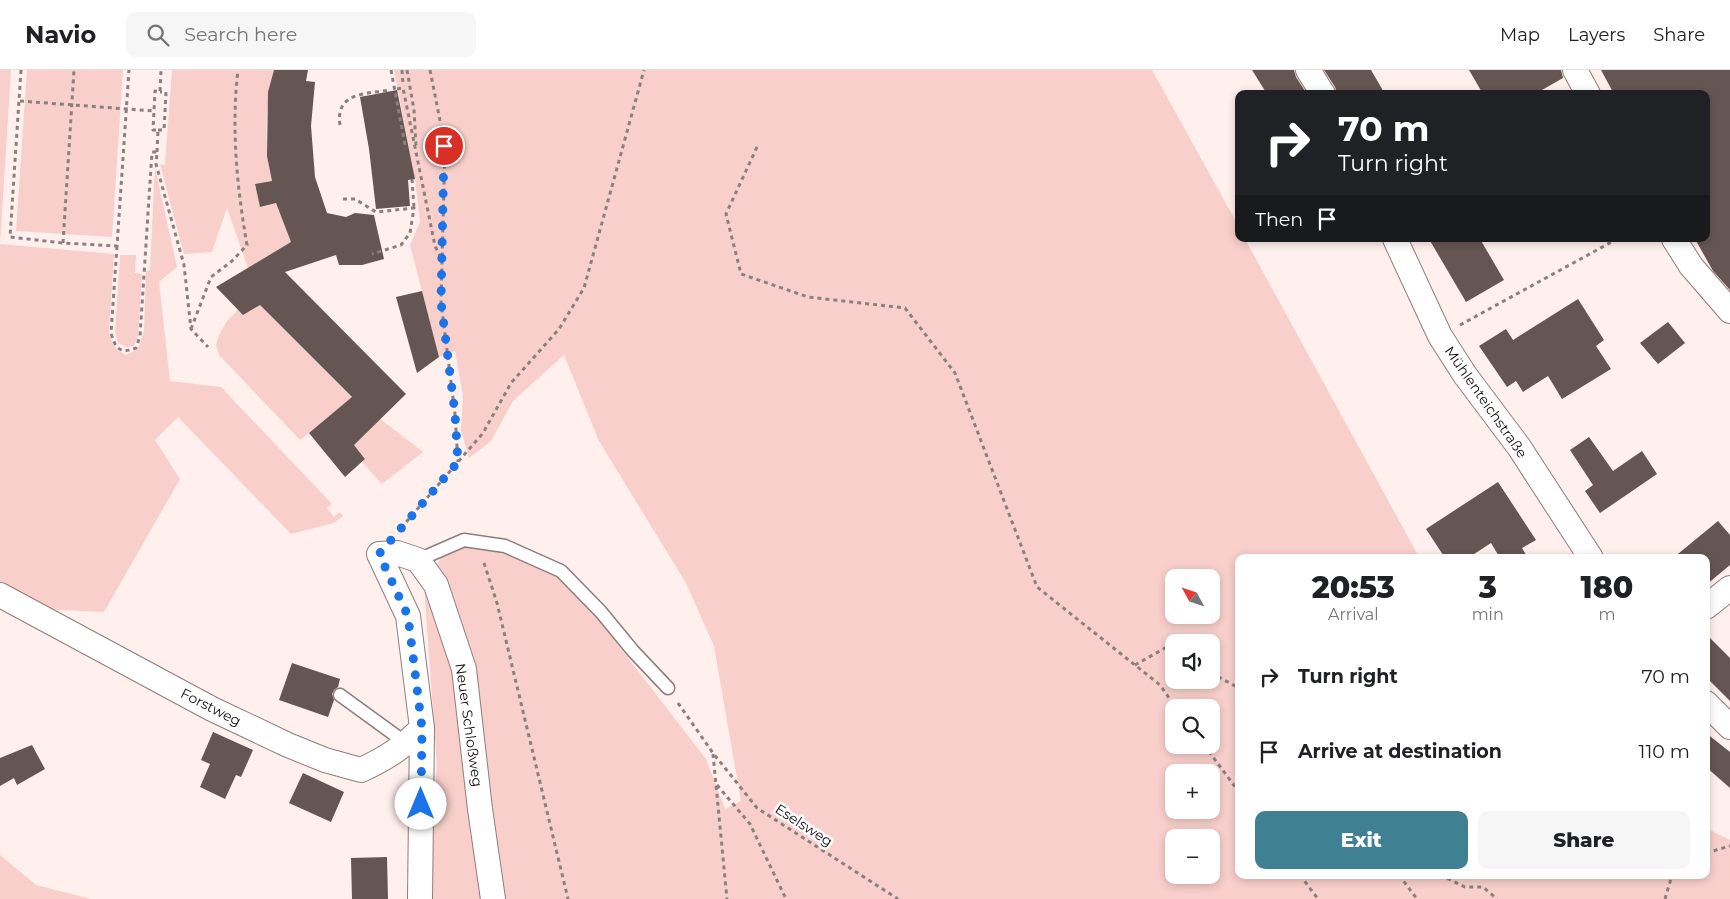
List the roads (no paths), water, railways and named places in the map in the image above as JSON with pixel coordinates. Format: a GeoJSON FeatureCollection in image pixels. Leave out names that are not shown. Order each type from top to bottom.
{"type":"FeatureCollection","features":[{"type":"Feature","properties":{"kind":"street"},"geometry":{"type":"LineString","coordinates":[[1308,70],[1320,90]]}},
{"type":"Feature","properties":{"kind":"street"},"geometry":{"type":"LineString","coordinates":[[1575,70],[1586,90]]}},
{"type":"Feature","properties":{"kind":"street","name":"Mühlenteichstraße"},"geometry":{"type":"LineString","coordinates":[[1396,242],[1440,336],[1465,375],[1519,447],[1588,554]]}},
{"type":"Feature","properties":{"kind":"street"},"geometry":{"type":"LineString","coordinates":[[1676,242],[1691,266],[1730,311]]}},
{"type":"Feature","properties":{"kind":"street"},"geometry":{"type":"LineString","coordinates":[[418,560],[397,553],[379,554],[408,616],[420,899]]}},
{"type":"Feature","properties":{"kind":"street","name":"Neuer Schloßweg"},"geometry":{"type":"LineString","coordinates":[[418,560],[436,585],[464,670],[493,899]]}},
{"type":"Feature","properties":{"kind":"street"},"geometry":{"type":"LineString","coordinates":[[1710,604],[1730,588]]}},
{"type":"Feature","properties":{"kind":"street","name":"Forstweg"},"geometry":{"type":"LineString","coordinates":[[0,595],[212,709],[288,745],[325,760],[361,770],[384,760],[414,736]]}},
{"type":"Feature","properties":{"kind":"street"},"geometry":{"type":"LineString","coordinates":[[1710,708],[1730,727]]}},
{"type":"Feature","properties":{"kind":"lane"},"geometry":{"type":"LineString","coordinates":[[418,560],[464,540],[505,546],[561,571],[601,612],[632,651],[668,688]]}},
{"type":"Feature","properties":{"kind":"lane"},"geometry":{"type":"LineString","coordinates":[[340,695],[414,736]]}}]}
